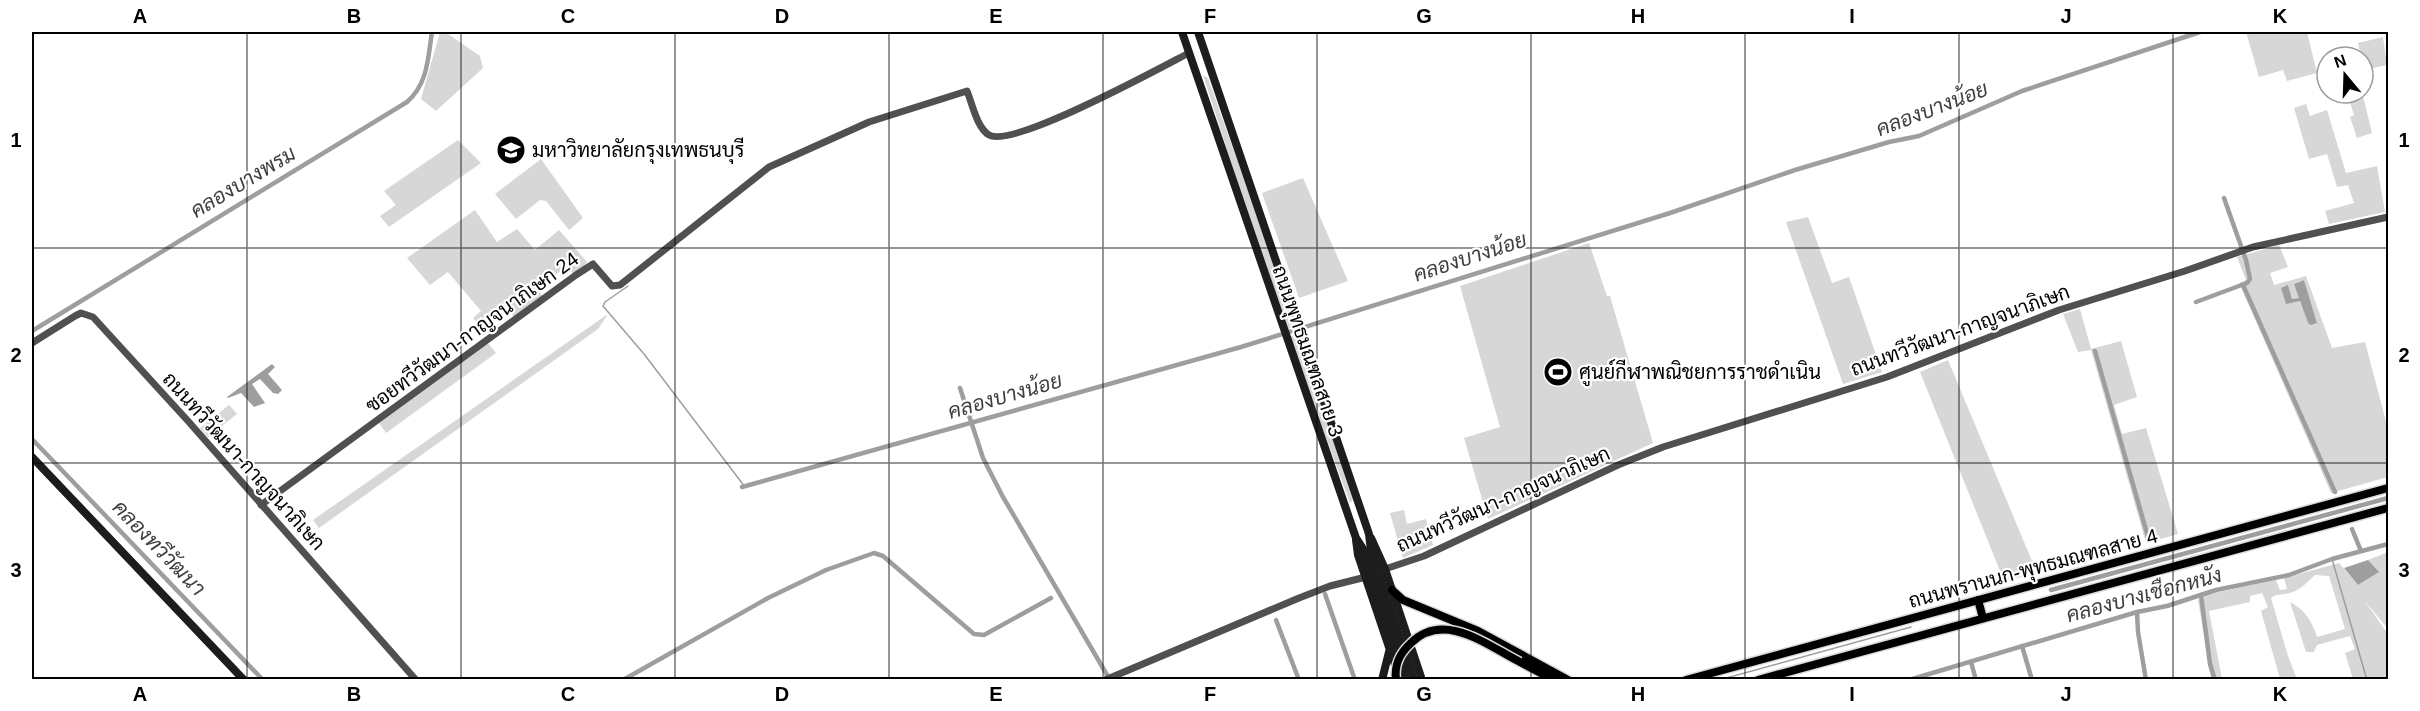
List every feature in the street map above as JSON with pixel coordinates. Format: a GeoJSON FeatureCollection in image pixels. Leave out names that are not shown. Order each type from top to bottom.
{"type":"FeatureCollection","features":[{"type":"Feature","properties":{"kind":"main road"},"geometry":{"type":"LineString","coordinates":[[1183,34],[1189,37],[1198,33]]}},
{"type":"Feature","properties":{"kind":"main road"},"geometry":{"type":"LineString","coordinates":[[1189,53],[1195,48],[1198,33]]}},
{"type":"Feature","properties":{"kind":"main road","name":"ถนนพุทธมณฑลสาย 3"},"geometry":{"type":"LineString","coordinates":[[1198,33],[1369,534],[1371,550],[1406,680]]}},
{"type":"Feature","properties":{"kind":"main road","name":"ถนนพุทธมณฑลสาย 3"},"geometry":{"type":"LineString","coordinates":[[1183,34],[1356,538],[1365,552],[1414,680]]}},
{"type":"Feature","properties":{"kind":"main road"},"geometry":{"type":"LineString","coordinates":[[1193,65],[1203,45]]}},
{"type":"Feature","properties":{"kind":"main road"},"geometry":{"type":"LineString","coordinates":[[1197,76],[1203,71],[1212,73]]}},
{"type":"Feature","properties":{"kind":"main road"},"geometry":{"type":"LineString","coordinates":[[32,457],[244,680]]}},
{"type":"Feature","properties":{"kind":"main road","name":"ถนนพรานนก-พุทธมณฑลสาย 4"},"geometry":{"type":"LineString","coordinates":[[1686,680],[2388,488]]}},
{"type":"Feature","properties":{"kind":"main road"},"geometry":{"type":"LineString","coordinates":[[1344,503],[1351,504],[1356,499]]}},
{"type":"Feature","properties":{"kind":"main road","name":"ถนนพรานนก-พุทธมณฑลสาย 4"},"geometry":{"type":"LineString","coordinates":[[1758,680],[2388,508]]}},
{"type":"Feature","properties":{"kind":"main road"},"geometry":{"type":"LineString","coordinates":[[1369,534],[1385,569],[1422,680]]}},
{"type":"Feature","properties":{"kind":"main road"},"geometry":{"type":"LineString","coordinates":[[1356,538],[1358,555],[1398,680]]}},
{"type":"Feature","properties":{"kind":"main road"},"geometry":{"type":"LineString","coordinates":[[1392,590],[1403,600],[1478,632],[1568,680]]}},
{"type":"Feature","properties":{"kind":"main road"},"geometry":{"type":"LineString","coordinates":[[1977,600],[1983,618]]}},
{"type":"Feature","properties":{"kind":"main road"},"geometry":{"type":"LineString","coordinates":[[1398,680],[1397,663],[1406,648],[1420,635],[1437,629],[1452,629],[1464,633],[1554,680]]}},
{"type":"Feature","properties":{"kind":"main road"},"geometry":{"type":"LineString","coordinates":[[1382,680],[1389,649]]}},
{"type":"Feature","properties":{"kind":"main road"},"geometry":{"type":"LineString","coordinates":[[1386,665],[1389,680]]}},
{"type":"Feature","properties":{"kind":"street","name":"ซอยทวีวัฒนา-กาญจนาภิเษก 24"},"geometry":{"type":"LineString","coordinates":[[261,505],[576,275],[593,264],[612,286],[620,285],[769,167],[795,154],[869,122],[967,91],[985,132],[997,138],[1012,135],[1047,123],[1189,53]]}},
{"type":"Feature","properties":{"kind":"street","name":"ถนนทวีวัฒนา-กาญจนาภิเษก"},"geometry":{"type":"LineString","coordinates":[[1385,569],[1440,548],[1654,450],[1887,377],[2059,310],[2251,248],[2388,217]]}},
{"type":"Feature","properties":{"kind":"street","name":"ถนนทวีวัฒนา-กาญจนาภิเษก"},"geometry":{"type":"LineString","coordinates":[[32,343],[75,315],[81,313],[93,317],[416,680]]}},
{"type":"Feature","properties":{"kind":"street"},"geometry":{"type":"LineString","coordinates":[[1105,680],[1318,590],[1366,577]]}},
{"type":"Feature","properties":{"kind":"shaded area"},"geometry":{"type":"Polygon","coordinates":[[[440,32],[445,32],[480,56],[483,68],[436,111],[421,99],[440,32]]]}},
{"type":"Feature","properties":{"kind":"shaded area"},"geometry":{"type":"Polygon","coordinates":[[[2246,32],[2307,32],[2315,74],[2287,81],[2283,70],[2259,77],[2246,32]]]}},
{"type":"Feature","properties":{"kind":"shaded area"},"geometry":{"type":"Polygon","coordinates":[[[2383,37],[2387,65],[2375,68],[2375,45],[2358,45],[2358,43],[2383,37]]]}},
{"type":"Feature","properties":{"kind":"shaded area"},"geometry":{"type":"Polygon","coordinates":[[[1203,75],[1208,78],[1296,326],[1285,330],[1203,75]]]}},
{"type":"Feature","properties":{"kind":"shaded area"},"geometry":{"type":"Polygon","coordinates":[[[2306,104],[2310,116],[2327,110],[2346,173],[2377,166],[2385,212],[2329,224],[2325,211],[2354,203],[2348,185],[2337,187],[2327,154],[2309,159],[2294,108],[2306,104]]]}},
{"type":"Feature","properties":{"kind":"shaded area"},"geometry":{"type":"Polygon","coordinates":[[[2351,105],[2365,105],[2372,133],[2357,138],[2350,117],[2354,115],[2351,105]]]}},
{"type":"Feature","properties":{"kind":"shaded area"},"geometry":{"type":"Polygon","coordinates":[[[458,140],[481,163],[389,227],[380,216],[396,205],[384,191],[458,140]]]}},
{"type":"Feature","properties":{"kind":"shaded area"},"geometry":{"type":"Polygon","coordinates":[[[541,159],[583,218],[569,230],[546,201],[540,200],[516,219],[495,194],[541,159]]]}},
{"type":"Feature","properties":{"kind":"shaded area"},"geometry":{"type":"Polygon","coordinates":[[[1303,178],[1348,281],[1299,298],[1262,193],[1303,178]]]}},
{"type":"Feature","properties":{"kind":"shaded area"},"geometry":{"type":"Polygon","coordinates":[[[475,210],[497,242],[517,229],[535,250],[559,230],[587,262],[582,270],[573,274],[566,267],[537,289],[543,297],[514,317],[507,308],[481,328],[473,318],[481,311],[448,272],[430,285],[407,258],[475,210]]]}},
{"type":"Feature","properties":{"kind":"shaded area"},"geometry":{"type":"Polygon","coordinates":[[[1808,217],[1832,283],[1849,277],[1882,372],[1843,384],[1786,222],[1808,217]]]}},
{"type":"Feature","properties":{"kind":"shaded area","name":"ศูนย์กีฬาพณิชยการราชดำเนิน"},"geometry":{"type":"Polygon","coordinates":[[[1589,243],[1607,296],[1610,296],[1653,443],[1488,519],[1464,438],[1500,427],[1460,286],[1589,243]]]}},
{"type":"Feature","properties":{"kind":"shaded area"},"geometry":{"type":"Polygon","coordinates":[[[2279,245],[2288,267],[2270,273],[2274,285],[2306,276],[2332,348],[2365,342],[2388,429],[2388,477],[2331,493],[2239,283],[2246,280],[2237,257],[2279,245]],[[2304,280],[2294,284],[2300,298],[2292,299],[2288,286],[2284,299],[2300,301],[2308,323],[2317,323],[2304,280]]]}},
{"type":"Feature","properties":{"kind":"shaded area"},"geometry":{"type":"Polygon","coordinates":[[[2304,280],[2317,323],[2311,325],[2308,323],[2300,301],[2286,304],[2281,288],[2288,285],[2292,299],[2299,298],[2294,284],[2304,280]]]}},
{"type":"Feature","properties":{"kind":"shaded area"},"geometry":{"type":"Polygon","coordinates":[[[2080,309],[2091,349],[2121,341],[2137,397],[2114,405],[2122,434],[2146,428],[2178,534],[2146,543],[2091,350],[2078,352],[2063,314],[2080,309]]]}},
{"type":"Feature","properties":{"kind":"shaded area"},"geometry":{"type":"Polygon","coordinates":[[[608,314],[598,329],[319,528],[313,520],[608,314]]]}},
{"type":"Feature","properties":{"kind":"shaded area"},"geometry":{"type":"Polygon","coordinates":[[[1298,333],[1353,500],[1350,503],[1289,337],[1298,333]]]}},
{"type":"Feature","properties":{"kind":"shaded area"},"geometry":{"type":"Polygon","coordinates":[[[488,343],[496,353],[386,433],[379,423],[488,343]]]}},
{"type":"Feature","properties":{"kind":"shaded area"},"geometry":{"type":"Polygon","coordinates":[[[1948,360],[2037,573],[2004,581],[1920,372],[1948,360]]]}},
{"type":"Feature","properties":{"kind":"shaded area"},"geometry":{"type":"Polygon","coordinates":[[[272,364],[275,367],[268,374],[282,390],[278,394],[273,393],[260,379],[252,384],[265,403],[254,407],[241,393],[227,397],[272,364]]]}},
{"type":"Feature","properties":{"kind":"shaded area"},"geometry":{"type":"Polygon","coordinates":[[[229,405],[237,414],[208,437],[200,428],[229,405]]]}},
{"type":"Feature","properties":{"kind":"shaded area"},"geometry":{"type":"Polygon","coordinates":[[[1404,510],[1407,524],[1426,519],[1433,545],[1403,558],[1390,513],[1404,510]]]}},
{"type":"Feature","properties":{"kind":"shaded area"},"geometry":{"type":"Polygon","coordinates":[[[2388,552],[2388,629],[2364,600],[2388,634],[2388,679],[2353,679],[2345,653],[2355,649],[2350,636],[2317,645],[2314,652],[2306,652],[2290,602],[2307,616],[2317,637],[2345,629],[2329,576],[2315,575],[2298,590],[2271,598],[2297,679],[2280,679],[2261,611],[2268,607],[2262,593],[2250,596],[2250,602],[2209,611],[2222,679],[2211,679],[2198,600],[2204,598],[2205,595],[2276,580],[2280,590],[2287,589],[2284,578],[2339,563],[2358,585],[2378,572],[2368,560],[2388,552]]]}},
{"type":"Feature","properties":{"kind":"shaded area"},"geometry":{"type":"Polygon","coordinates":[[[2368,560],[2379,572],[2358,585],[2344,568],[2368,560]]]}},
{"type":"Feature","properties":{"kind":"waterway","name":"คลองบางพรม"},"geometry":{"type":"LineString","coordinates":[[32,331],[407,102],[423,79],[432,32]]}},
{"type":"Feature","properties":{"kind":"waterway","name":"คลองบางน้อย"},"geometry":{"type":"LineString","coordinates":[[742,487],[1241,347],[1670,213],[1795,170],[1889,142],[1919,136],[2022,91],[2200,32]]}},
{"type":"Feature","properties":{"kind":"waterway"},"geometry":{"type":"LineString","coordinates":[[2196,302],[2247,283],[2250,279],[2246,260],[2224,198]]}},
{"type":"Feature","properties":{"kind":"waterway"},"geometry":{"type":"LineString","coordinates":[[2243,285],[2335,492]]}},
{"type":"Feature","properties":{"kind":"waterway"},"geometry":{"type":"LineString","coordinates":[[628,286],[605,302],[603,306],[644,354],[745,487]]}},
{"type":"Feature","properties":{"kind":"waterway"},"geometry":{"type":"LineString","coordinates":[[2095,351],[2148,537]]}},
{"type":"Feature","properties":{"kind":"waterway"},"geometry":{"type":"LineString","coordinates":[[960,388],[983,458],[1003,497],[1110,680]]}},
{"type":"Feature","properties":{"kind":"waterway","name":"คลองทวีวัฒนา"},"geometry":{"type":"LineString","coordinates":[[32,439],[263,680]]}},
{"type":"Feature","properties":{"kind":"waterway"},"geometry":{"type":"LineString","coordinates":[[2051,590],[2388,498]]}},
{"type":"Feature","properties":{"kind":"waterway"},"geometry":{"type":"LineString","coordinates":[[2352,529],[2361,551]]}},
{"type":"Feature","properties":{"kind":"waterway","name":"คลองบางเชือกหนัง"},"geometry":{"type":"LineString","coordinates":[[1909,680],[2137,612],[2167,606],[2216,590],[2289,575],[2332,559],[2388,544]]}},
{"type":"Feature","properties":{"kind":"waterway"},"geometry":{"type":"LineString","coordinates":[[623,680],[768,598],[826,570],[874,553],[883,556],[974,634],[984,635],[1051,598]]}},
{"type":"Feature","properties":{"kind":"waterway"},"geometry":{"type":"LineString","coordinates":[[2332,559],[2367,680]]}},
{"type":"Feature","properties":{"kind":"waterway"},"geometry":{"type":"LineString","coordinates":[[1325,594],[1355,680]]}},
{"type":"Feature","properties":{"kind":"waterway"},"geometry":{"type":"LineString","coordinates":[[2201,595],[2210,664],[2215,680]]}},
{"type":"Feature","properties":{"kind":"waterway"},"geometry":{"type":"LineString","coordinates":[[2137,612],[2146,680]]}},
{"type":"Feature","properties":{"kind":"waterway"},"geometry":{"type":"LineString","coordinates":[[1276,620],[1299,680]]}},
{"type":"Feature","properties":{"kind":"waterway"},"geometry":{"type":"LineString","coordinates":[[1719,680],[1911,627]]}},
{"type":"Feature","properties":{"kind":"waterway"},"geometry":{"type":"LineString","coordinates":[[2022,646],[2032,680]]}},
{"type":"Feature","properties":{"kind":"waterway"},"geometry":{"type":"LineString","coordinates":[[1971,662],[1976,680]]}},
{"type":"Feature","properties":{"kind":"place","name":"มหาวิทยาลัยกรุงเทพธนบุรี"},"geometry":{"type":"Point","coordinates":[511,150]}},
{"type":"Feature","properties":{"kind":"place","name":"ศูนย์กีฬาพณิชยการราชดำเนิน"},"geometry":{"type":"Point","coordinates":[1558,372]}}]}
